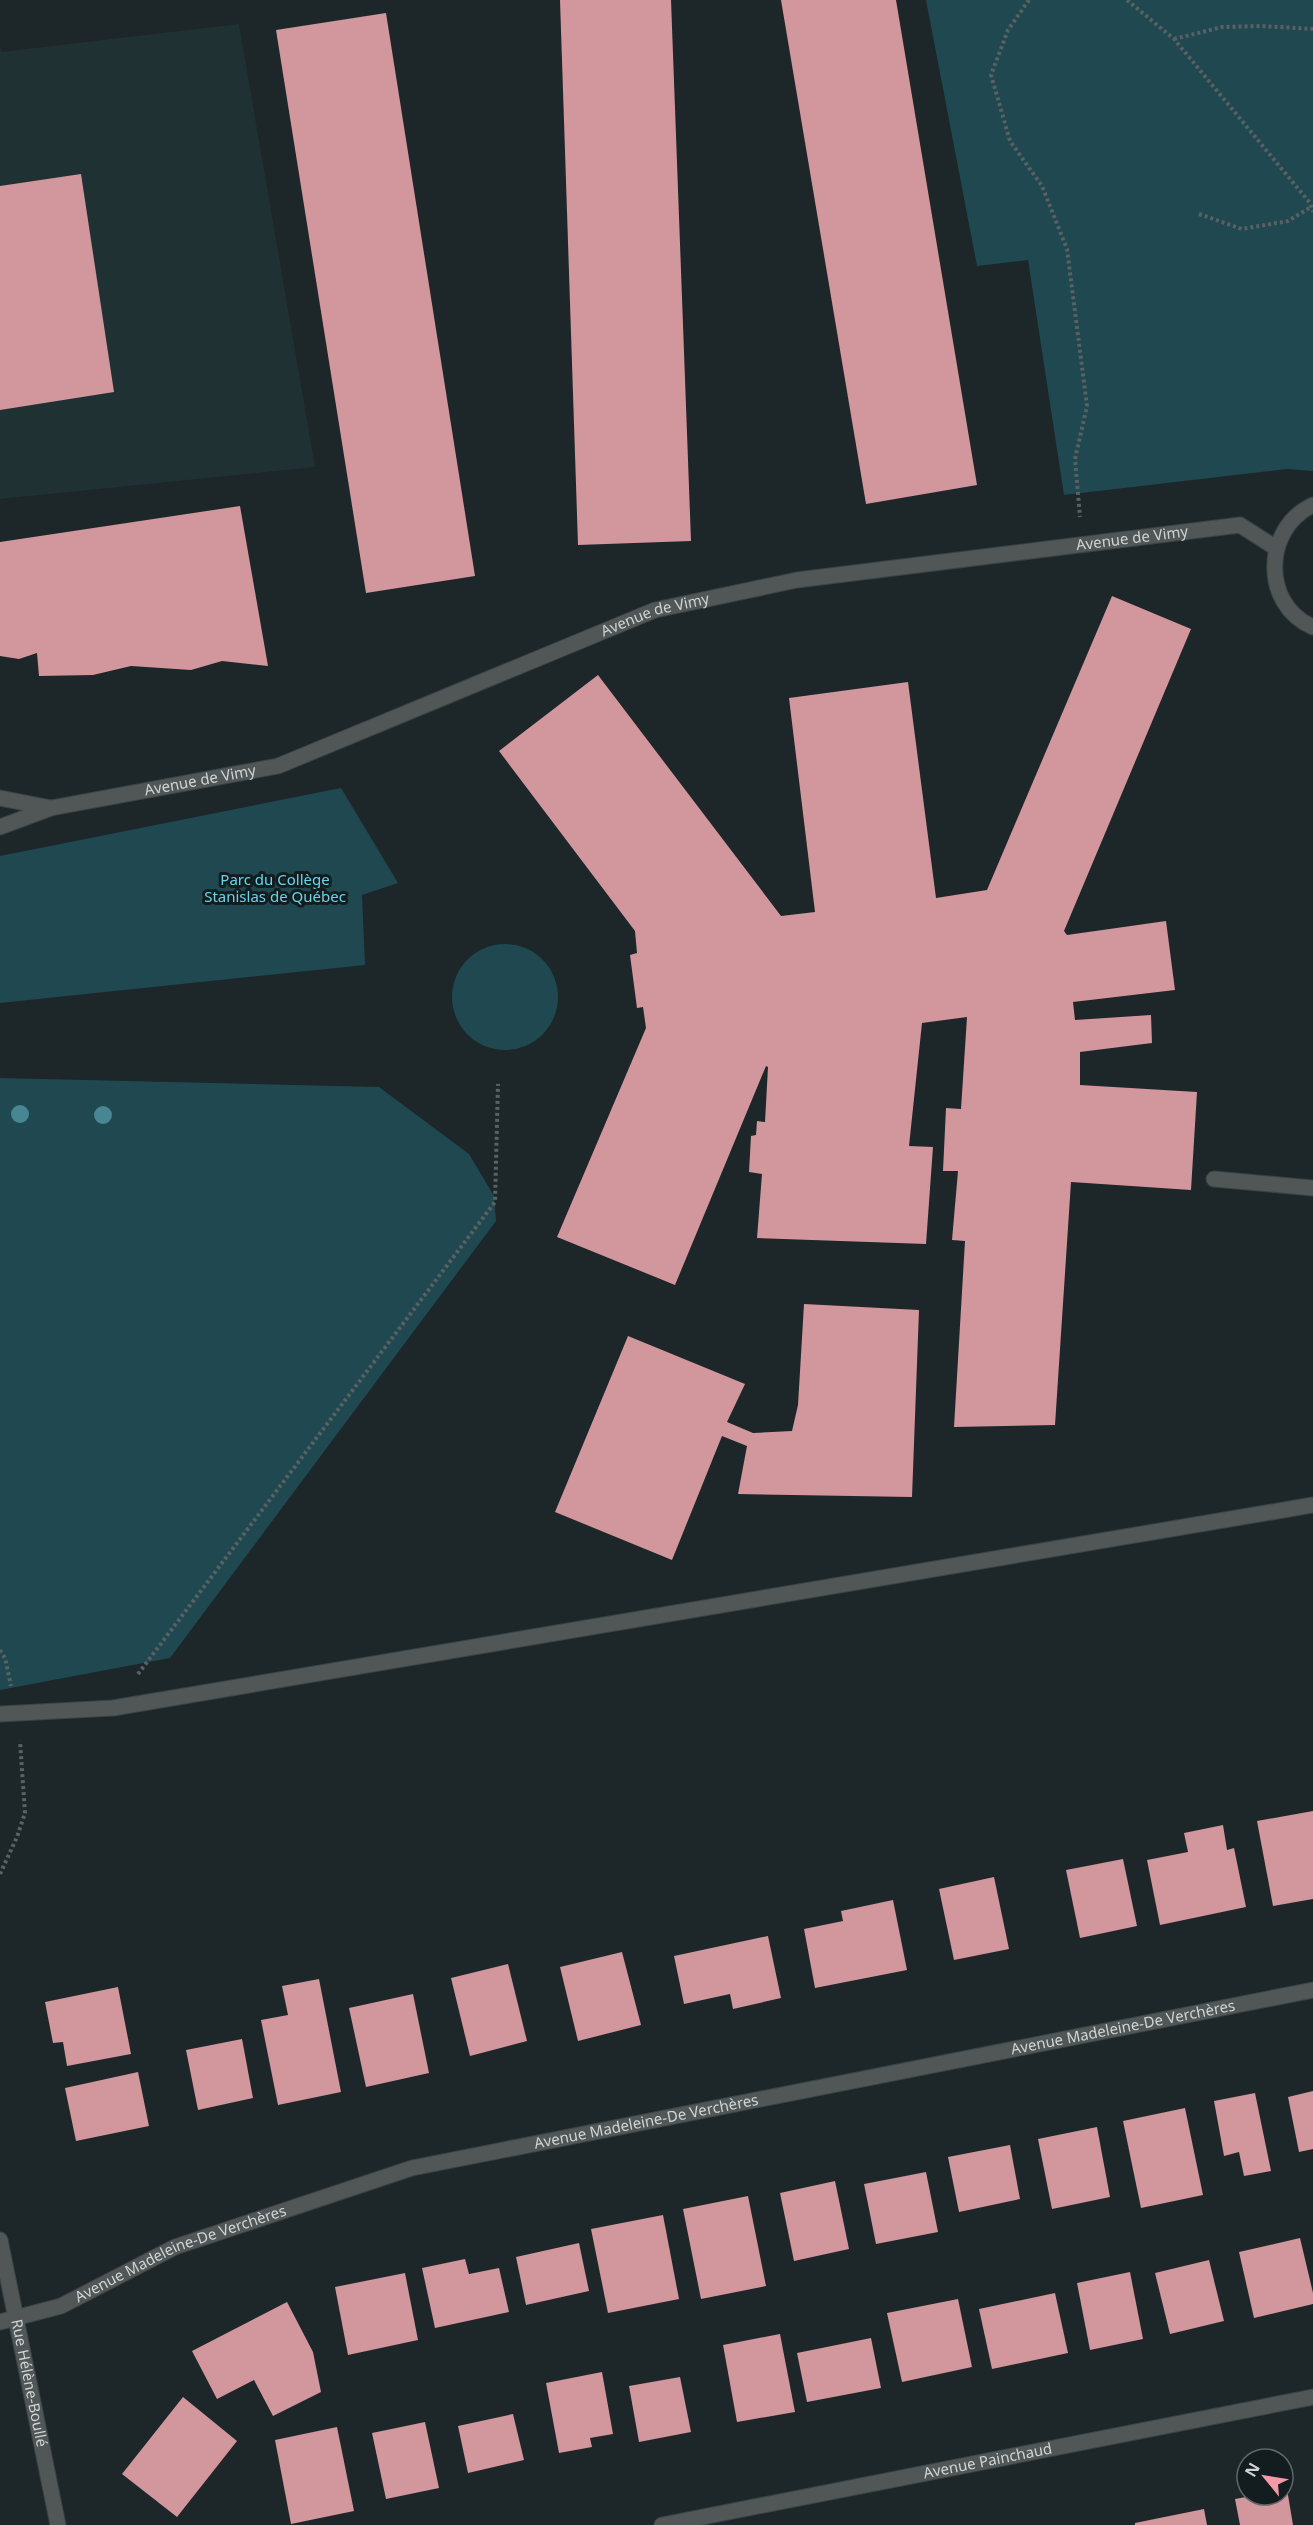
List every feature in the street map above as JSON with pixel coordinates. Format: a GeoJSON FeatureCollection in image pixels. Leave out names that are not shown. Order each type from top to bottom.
{"type":"FeatureCollection","features":[{"type":"Feature","properties":{"kind":"street"},"geometry":{"type":"LineString","coordinates":[[1313,505],[1303,510],[1286,526],[1276,548],[1274,561],[1276,585],[1287,606],[1305,624],[1313,627]]}},
{"type":"Feature","properties":{"kind":"street","name":"Avenue de Vimy"},"geometry":{"type":"LineString","coordinates":[[0,827],[51,808],[278,766],[656,610],[796,580],[1240,525],[1276,548]]}},
{"type":"Feature","properties":{"kind":"street","name":"Avenue de Vimy"},"geometry":{"type":"LineString","coordinates":[[0,798],[51,808]]}},
{"type":"Feature","properties":{"kind":"street"},"geometry":{"type":"LineString","coordinates":[[1214,1179],[1313,1188]]}},
{"type":"Feature","properties":{"kind":"street"},"geometry":{"type":"LineString","coordinates":[[0,1714],[113,1708],[1313,1505]]}},
{"type":"Feature","properties":{"kind":"street","name":"Avenue Madeleine-De Verchères"},"geometry":{"type":"LineString","coordinates":[[0,2322],[61,2306],[175,2247],[412,2168],[1313,1990]]}},
{"type":"Feature","properties":{"kind":"street","name":"Rue Hélène-Boullé"},"geometry":{"type":"LineString","coordinates":[[0,2240],[58,2525]]}},
{"type":"Feature","properties":{"kind":"street","name":"Avenue Painchaud"},"geometry":{"type":"LineString","coordinates":[[662,2525],[1313,2397]]}},
{"type":"Feature","properties":{"kind":"path"},"geometry":{"type":"LineString","coordinates":[[1029,0],[1008,30],[991,75],[1010,141],[1042,186],[1067,249],[1087,406],[1074,459],[1079,508],[1086,544]]}},
{"type":"Feature","properties":{"kind":"path"},"geometry":{"type":"LineString","coordinates":[[1127,0],[1174,39],[1235,110],[1312,207],[1313,212]]}},
{"type":"Feature","properties":{"kind":"path"},"geometry":{"type":"LineString","coordinates":[[1174,39],[1222,27],[1262,26],[1313,29]]}},
{"type":"Feature","properties":{"kind":"path"},"geometry":{"type":"LineString","coordinates":[[1199,214],[1242,229],[1288,221],[1312,207]]}},
{"type":"Feature","properties":{"kind":"path"},"geometry":{"type":"LineString","coordinates":[[113,1708],[495,1202],[498,1084]]}},
{"type":"Feature","properties":{"kind":"path"},"geometry":{"type":"LineString","coordinates":[[0,1650],[5,1658],[17,1712],[25,1813],[0,1874]]}},
{"type":"Feature","properties":{"kind":"shaded area"},"geometry":{"type":"Polygon","coordinates":[[[239,24],[315,467],[0,499],[0,45],[1,52],[239,24]]]}},
{"type":"Feature","properties":{"kind":"green space"},"geometry":{"type":"Polygon","coordinates":[[[926,0],[1313,0],[1313,471],[1287,469],[1064,495],[1028,260],[977,266],[926,0]]]}},
{"type":"Feature","properties":{"kind":"green space","name":"Parc du Collège Stanislas de Québec"},"geometry":{"type":"Polygon","coordinates":[[[341,788],[398,883],[362,895],[365,965],[0,1003],[0,856],[341,788]]]}},
{"type":"Feature","properties":{"kind":"green space"},"geometry":{"type":"Polygon","coordinates":[[[505,944],[525,948],[543,959],[554,977],[558,997],[554,1017],[543,1035],[525,1046],[505,1050],[485,1046],[467,1035],[456,1017],[452,997],[456,977],[467,959],[485,948],[505,944]]]}},
{"type":"Feature","properties":{"kind":"green space"},"geometry":{"type":"Polygon","coordinates":[[[0,1078],[379,1087],[469,1154],[494,1196],[496,1221],[170,1658],[0,1690],[0,1078]]]}},
{"type":"Feature","properties":{"kind":"building"},"geometry":{"type":"Polygon","coordinates":[[[560,0],[671,0],[691,541],[578,545],[560,0]]]}},
{"type":"Feature","properties":{"kind":"building"},"geometry":{"type":"Polygon","coordinates":[[[781,0],[896,0],[977,485],[866,504],[781,0]]]}},
{"type":"Feature","properties":{"kind":"building"},"geometry":{"type":"Polygon","coordinates":[[[386,13],[475,576],[366,593],[276,30],[386,13]]]}},
{"type":"Feature","properties":{"kind":"building"},"geometry":{"type":"Polygon","coordinates":[[[81,174],[114,392],[0,410],[0,186],[81,174]]]}},
{"type":"Feature","properties":{"kind":"building"},"geometry":{"type":"Polygon","coordinates":[[[240,506],[268,666],[222,661],[191,670],[131,666],[93,675],[39,676],[37,653],[19,659],[0,656],[0,542],[240,506]]]}},
{"type":"Feature","properties":{"kind":"building"},"geometry":{"type":"Polygon","coordinates":[[[1112,596],[1191,629],[1064,931],[1067,935],[1166,921],[1175,990],[1073,1002],[1075,1020],[1151,1015],[1152,1043],[1080,1052],[1080,1085],[1197,1092],[1191,1190],[1071,1182],[1055,1425],[954,1427],[965,1241],[952,1240],[958,1171],[943,1171],[946,1108],[961,1109],[967,1017],[922,1023],[909,1146],[933,1147],[926,1244],[757,1238],[762,1174],[749,1172],[751,1136],[756,1135],[757,1121],[765,1122],[768,1067],[766,1066],[675,1285],[557,1237],[646,1028],[643,1007],[637,1008],[630,955],[637,953],[635,931],[499,751],[598,675],[781,916],[815,912],[789,698],[908,682],[936,898],[987,890],[1112,596]]]}},
{"type":"Feature","properties":{"kind":"building"},"geometry":{"type":"Polygon","coordinates":[[[804,1304],[919,1310],[912,1497],[738,1494],[747,1446],[722,1436],[672,1560],[555,1512],[628,1336],[745,1384],[727,1422],[753,1433],[792,1431],[798,1405],[804,1304]]]}},
{"type":"Feature","properties":{"kind":"building"},"geometry":{"type":"Polygon","coordinates":[[[1313,1811],[1313,1899],[1273,1906],[1257,1821],[1313,1811]]]}},
{"type":"Feature","properties":{"kind":"building"},"geometry":{"type":"Polygon","coordinates":[[[1223,1825],[1227,1850],[1234,1848],[1246,1907],[1160,1925],[1147,1860],[1188,1852],[1184,1833],[1223,1825]]]}},
{"type":"Feature","properties":{"kind":"building"},"geometry":{"type":"Polygon","coordinates":[[[1123,1859],[1137,1926],[1080,1938],[1066,1870],[1123,1859]]]}},
{"type":"Feature","properties":{"kind":"building"},"geometry":{"type":"Polygon","coordinates":[[[994,1877],[1009,1949],[954,1960],[939,1889],[994,1877]]]}},
{"type":"Feature","properties":{"kind":"building"},"geometry":{"type":"Polygon","coordinates":[[[893,1900],[907,1970],[815,1988],[804,1929],[843,1921],[841,1911],[893,1900]]]}},
{"type":"Feature","properties":{"kind":"building"},"geometry":{"type":"Polygon","coordinates":[[[768,1936],[781,1998],[733,2009],[730,1994],[684,2004],[674,1956],[768,1936]]]}},
{"type":"Feature","properties":{"kind":"building"},"geometry":{"type":"Polygon","coordinates":[[[622,1952],[641,2025],[578,2041],[560,1967],[622,1952]]]}},
{"type":"Feature","properties":{"kind":"building"},"geometry":{"type":"Polygon","coordinates":[[[508,1964],[527,2041],[470,2056],[451,1978],[508,1964]]]}},
{"type":"Feature","properties":{"kind":"building"},"geometry":{"type":"Polygon","coordinates":[[[319,1979],[341,2092],[278,2105],[261,2020],[288,2015],[282,1986],[319,1979]]]}},
{"type":"Feature","properties":{"kind":"building"},"geometry":{"type":"Polygon","coordinates":[[[118,1987],[131,2054],[67,2066],[63,2042],[53,2043],[45,2002],[118,1987]]]}},
{"type":"Feature","properties":{"kind":"building"},"geometry":{"type":"Polygon","coordinates":[[[413,1994],[429,2073],[366,2087],[349,2008],[413,1994]]]}},
{"type":"Feature","properties":{"kind":"building"},"geometry":{"type":"Polygon","coordinates":[[[242,2039],[253,2098],[198,2110],[186,2050],[242,2039]]]}},
{"type":"Feature","properties":{"kind":"building"},"geometry":{"type":"Polygon","coordinates":[[[138,2072],[149,2126],[76,2141],[65,2088],[138,2072]]]}},
{"type":"Feature","properties":{"kind":"building"},"geometry":{"type":"Polygon","coordinates":[[[1313,2091],[1313,2149],[1299,2152],[1288,2097],[1313,2091]]]}},
{"type":"Feature","properties":{"kind":"building"},"geometry":{"type":"Polygon","coordinates":[[[1255,2093],[1271,2171],[1244,2176],[1239,2152],[1224,2156],[1214,2101],[1255,2093]]]}},
{"type":"Feature","properties":{"kind":"building"},"geometry":{"type":"Polygon","coordinates":[[[1185,2108],[1203,2195],[1141,2208],[1123,2121],[1185,2108]]]}},
{"type":"Feature","properties":{"kind":"building"},"geometry":{"type":"Polygon","coordinates":[[[1097,2127],[1110,2197],[1052,2209],[1038,2139],[1097,2127]]]}},
{"type":"Feature","properties":{"kind":"building"},"geometry":{"type":"Polygon","coordinates":[[[1010,2145],[1020,2199],[959,2212],[948,2157],[1010,2145]]]}},
{"type":"Feature","properties":{"kind":"building"},"geometry":{"type":"Polygon","coordinates":[[[926,2172],[938,2232],[876,2244],[864,2184],[926,2172]]]}},
{"type":"Feature","properties":{"kind":"building"},"geometry":{"type":"Polygon","coordinates":[[[835,2181],[849,2249],[794,2261],[780,2193],[835,2181]]]}},
{"type":"Feature","properties":{"kind":"building"},"geometry":{"type":"Polygon","coordinates":[[[748,2196],[766,2286],[701,2299],[683,2209],[748,2196]]]}},
{"type":"Feature","properties":{"kind":"building"},"geometry":{"type":"Polygon","coordinates":[[[663,2215],[679,2299],[608,2313],[591,2229],[663,2215]]]}},
{"type":"Feature","properties":{"kind":"building"},"geometry":{"type":"Polygon","coordinates":[[[1300,2238],[1313,2293],[1313,2304],[1254,2318],[1239,2252],[1300,2238]]]}},
{"type":"Feature","properties":{"kind":"building"},"geometry":{"type":"Polygon","coordinates":[[[579,2243],[589,2291],[526,2305],[516,2257],[579,2243]]]}},
{"type":"Feature","properties":{"kind":"building"},"geometry":{"type":"Polygon","coordinates":[[[465,2259],[469,2274],[499,2268],[509,2312],[435,2328],[422,2268],[465,2259]]]}},
{"type":"Feature","properties":{"kind":"building"},"geometry":{"type":"Polygon","coordinates":[[[1209,2260],[1224,2321],[1170,2334],[1155,2273],[1209,2260]]]}},
{"type":"Feature","properties":{"kind":"building"},"geometry":{"type":"Polygon","coordinates":[[[1130,2272],[1143,2339],[1090,2350],[1077,2283],[1130,2272]]]}},
{"type":"Feature","properties":{"kind":"building"},"geometry":{"type":"Polygon","coordinates":[[[405,2273],[418,2340],[348,2355],[335,2287],[405,2273]]]}},
{"type":"Feature","properties":{"kind":"building"},"geometry":{"type":"Polygon","coordinates":[[[1055,2293],[1068,2353],[992,2369],[979,2309],[1055,2293]]]}},
{"type":"Feature","properties":{"kind":"building"},"geometry":{"type":"Polygon","coordinates":[[[958,2299],[972,2367],[902,2382],[887,2313],[958,2299]]]}},
{"type":"Feature","properties":{"kind":"building"},"geometry":{"type":"Polygon","coordinates":[[[287,2302],[313,2352],[321,2392],[273,2416],[254,2380],[217,2399],[192,2351],[287,2302]]]}},
{"type":"Feature","properties":{"kind":"building"},"geometry":{"type":"Polygon","coordinates":[[[780,2334],[795,2412],[737,2422],[723,2345],[780,2334]]]}},
{"type":"Feature","properties":{"kind":"building"},"geometry":{"type":"Polygon","coordinates":[[[871,2338],[881,2388],[807,2402],[797,2353],[871,2338]]]}},
{"type":"Feature","properties":{"kind":"building"},"geometry":{"type":"Polygon","coordinates":[[[602,2372],[613,2434],[590,2438],[592,2447],[559,2453],[546,2383],[602,2372]]]}},
{"type":"Feature","properties":{"kind":"building"},"geometry":{"type":"Polygon","coordinates":[[[680,2377],[691,2432],[639,2442],[629,2386],[680,2377]]]}},
{"type":"Feature","properties":{"kind":"building"},"geometry":{"type":"Polygon","coordinates":[[[183,2397],[237,2441],[177,2517],[122,2474],[183,2397]]]}},
{"type":"Feature","properties":{"kind":"building"},"geometry":{"type":"Polygon","coordinates":[[[513,2414],[524,2460],[468,2473],[458,2426],[513,2414]]]}},
{"type":"Feature","properties":{"kind":"building"},"geometry":{"type":"Polygon","coordinates":[[[425,2422],[439,2488],[386,2499],[372,2433],[425,2422]]]}},
{"type":"Feature","properties":{"kind":"building"},"geometry":{"type":"Polygon","coordinates":[[[337,2427],[354,2511],[291,2524],[275,2440],[337,2427]]]}},
{"type":"Feature","properties":{"kind":"building"},"geometry":{"type":"Polygon","coordinates":[[[1237,2507],[1290,2507],[1293,2525],[1240,2525],[1237,2507]]]}},
{"type":"Feature","properties":{"kind":"building"},"geometry":{"type":"Polygon","coordinates":[[[1204,2509],[1207,2525],[1135,2525],[1135,2523],[1204,2509]]]}}]}
